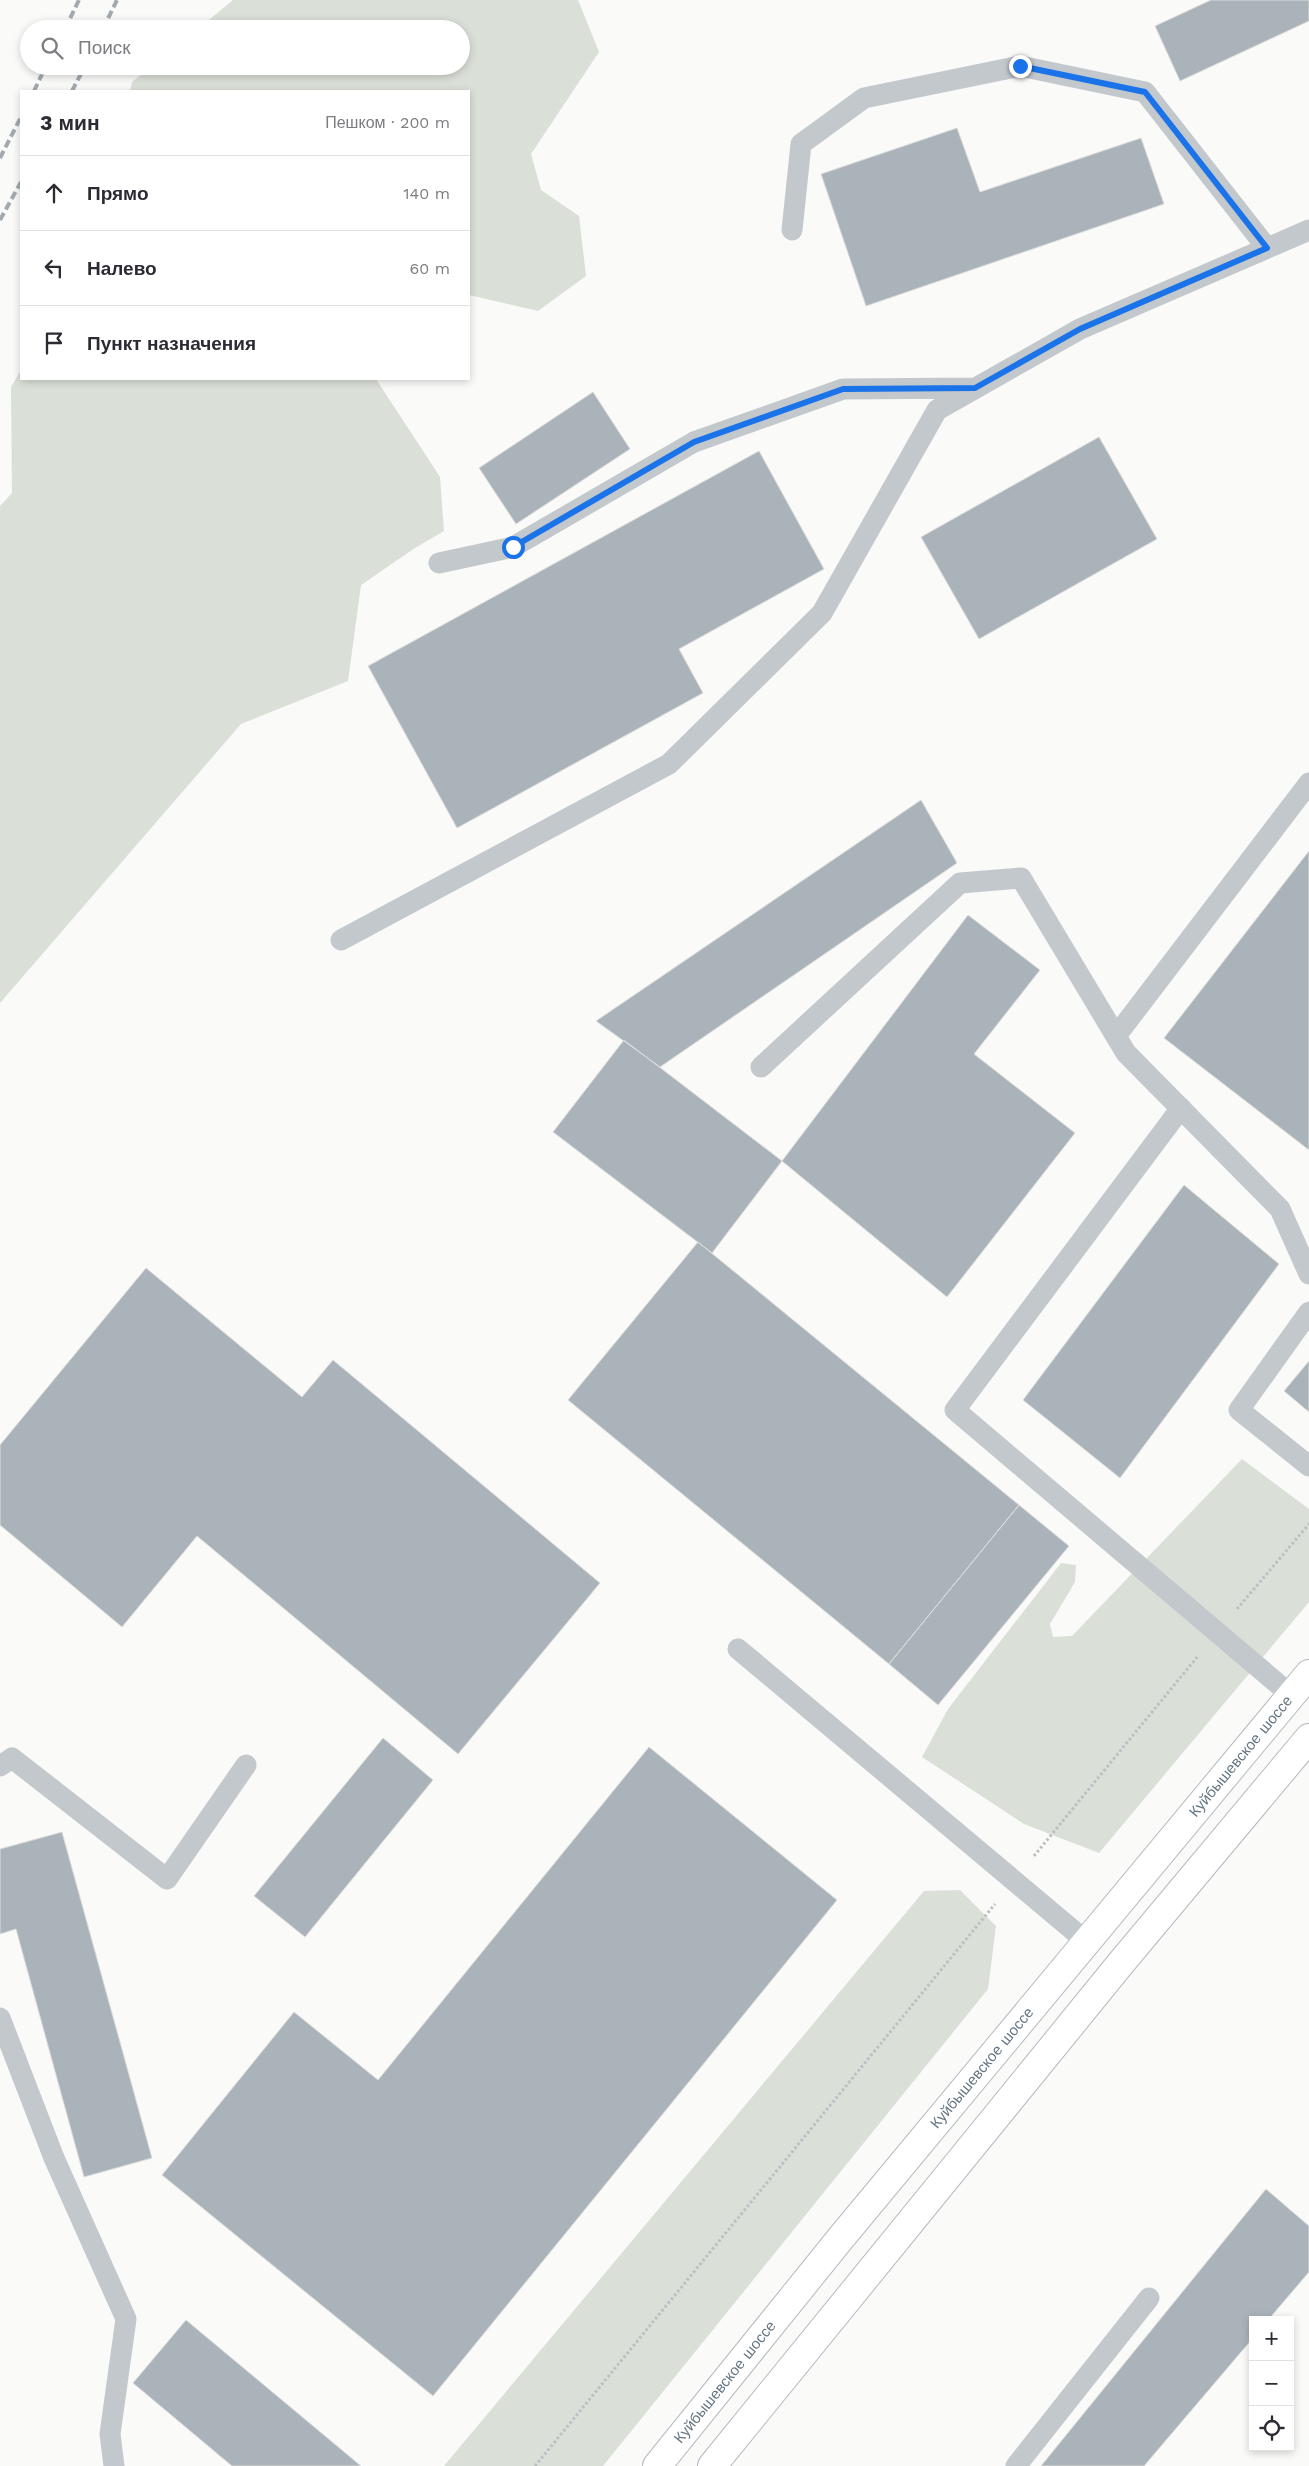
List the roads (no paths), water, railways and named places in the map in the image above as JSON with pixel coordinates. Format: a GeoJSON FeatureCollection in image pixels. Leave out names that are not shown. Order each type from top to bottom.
{"type":"FeatureCollection","features":[{"type":"Feature","properties":{"kind":"main road","name":"Куйбышевское шоссе"},"geometry":{"type":"LineString","coordinates":[[657,2466],[847,2232],[1309,1674]]}},
{"type":"Feature","properties":{"kind":"main road"},"geometry":{"type":"LineString","coordinates":[[712,2466],[1121,1963],[1309,1738]]}},
{"type":"Feature","properties":{"kind":"lane"},"geometry":{"type":"LineString","coordinates":[[792,230],[801,144],[864,98],[1020,66],[1145,92],[1267,248]]}},
{"type":"Feature","properties":{"kind":"lane"},"geometry":{"type":"LineString","coordinates":[[341,940],[669,764],[822,613],[938,410],[1080,329],[1309,230]]}},
{"type":"Feature","properties":{"kind":"lane"},"geometry":{"type":"LineString","coordinates":[[439,563],[513,547],[694,442],[843,389],[975,388]]}},
{"type":"Feature","properties":{"kind":"lane"},"geometry":{"type":"LineString","coordinates":[[1116,1036],[1309,783]]}},
{"type":"Feature","properties":{"kind":"lane"},"geometry":{"type":"LineString","coordinates":[[761,1067],[960,883],[1021,878],[1126,1053],[1280,1209],[1309,1274]]}},
{"type":"Feature","properties":{"kind":"lane"},"geometry":{"type":"LineString","coordinates":[[1181,1108],[955,1410],[1291,1695]]}},
{"type":"Feature","properties":{"kind":"lane"},"geometry":{"type":"LineString","coordinates":[[1309,1312],[1239,1410],[1309,1466]]}},
{"type":"Feature","properties":{"kind":"lane"},"geometry":{"type":"LineString","coordinates":[[738,1649],[1087,1942]]}},
{"type":"Feature","properties":{"kind":"lane"},"geometry":{"type":"LineString","coordinates":[[0,1766],[12,1758],[167,1879],[246,1765]]}},
{"type":"Feature","properties":{"kind":"lane"},"geometry":{"type":"LineString","coordinates":[[0,2018],[54,2158],[126,2319],[110,2434],[114,2466]]}},
{"type":"Feature","properties":{"kind":"lane"},"geometry":{"type":"LineString","coordinates":[[1016,2466],[1149,2298]]}},
{"type":"Feature","properties":{"kind":"railway"},"geometry":{"type":"LineString","coordinates":[[69,20],[79,0]]}},
{"type":"Feature","properties":{"kind":"railway"},"geometry":{"type":"LineString","coordinates":[[107,20],[117,0]]}},
{"type":"Feature","properties":{"kind":"railway"},"geometry":{"type":"LineString","coordinates":[[34,90],[42,75]]}},
{"type":"Feature","properties":{"kind":"railway"},"geometry":{"type":"LineString","coordinates":[[73,90],[80,75]]}},
{"type":"Feature","properties":{"kind":"railway"},"geometry":{"type":"LineString","coordinates":[[0,158],[20,119]]}},
{"type":"Feature","properties":{"kind":"railway"},"geometry":{"type":"LineString","coordinates":[[0,220],[20,184]]}}]}
